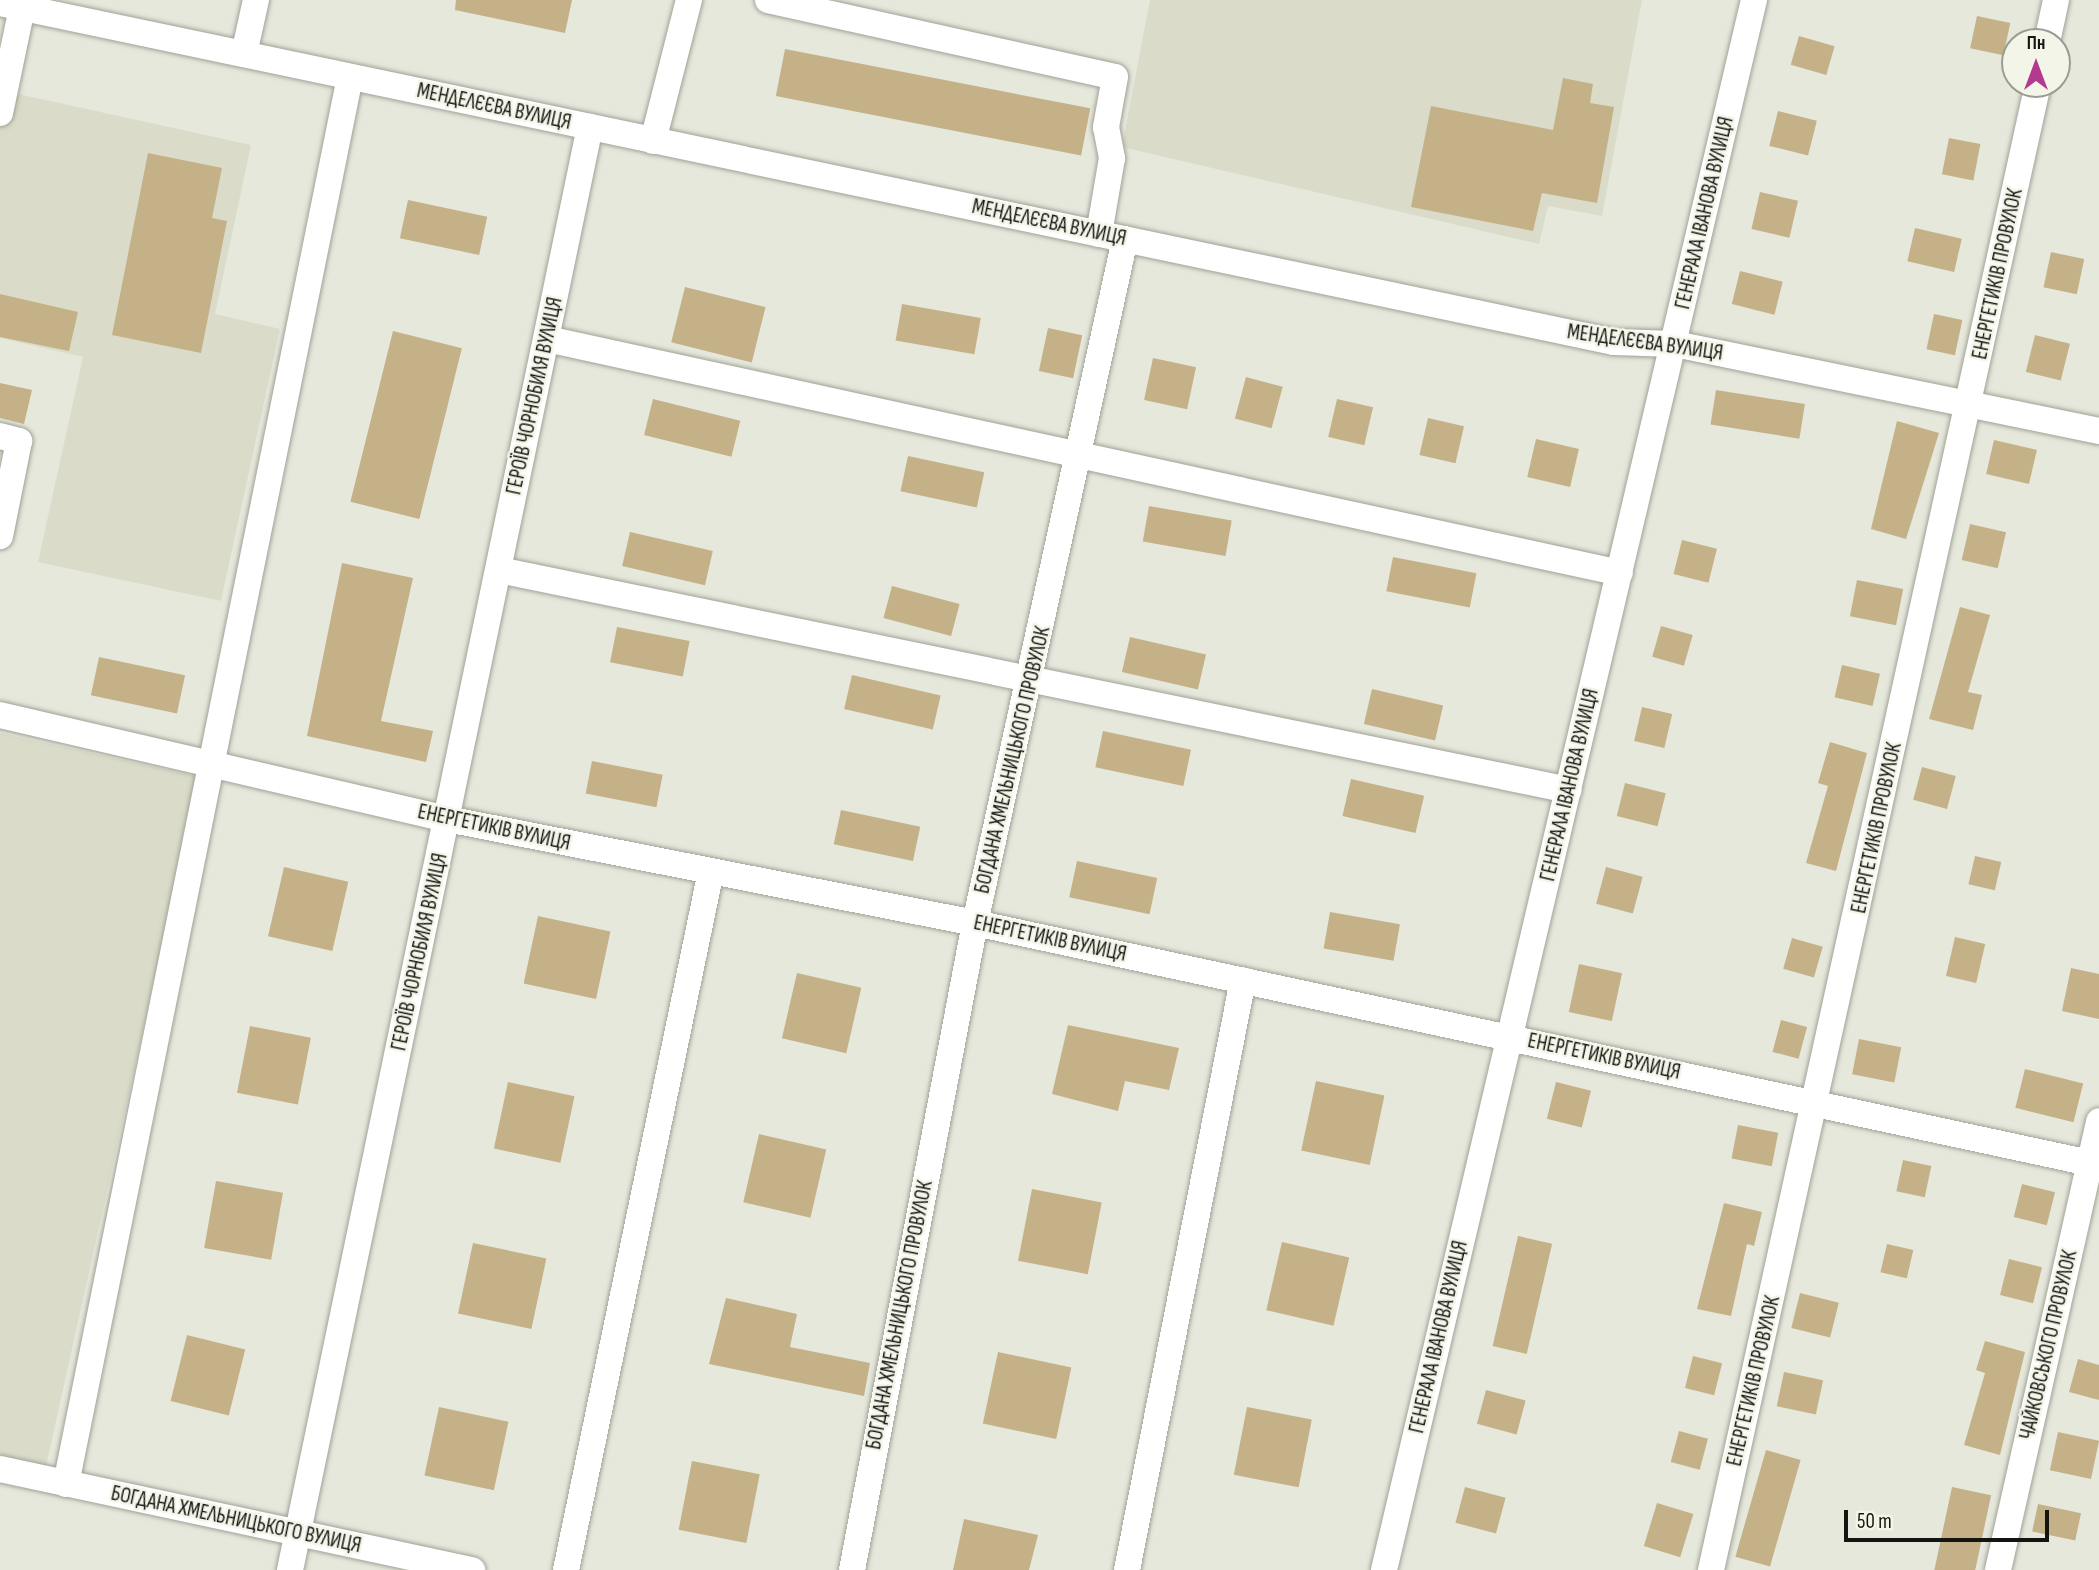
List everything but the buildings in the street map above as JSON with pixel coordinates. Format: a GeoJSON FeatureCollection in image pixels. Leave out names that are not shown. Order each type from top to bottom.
{"type":"FeatureCollection","features":[{"type":"Feature","properties":{"kind":"street"},"geometry":{"type":"LineString","coordinates":[[244,54],[256,0]]}},
{"type":"Feature","properties":{"kind":"street"},"geometry":{"type":"LineString","coordinates":[[653,141],[689,0]]}},
{"type":"Feature","properties":{"kind":"street"},"geometry":{"type":"LineString","coordinates":[[768,0],[1115,77],[1106,127],[1112,158],[1098,234]]}},
{"type":"Feature","properties":{"kind":"street","name":"ГЕНЕРАЛА ІВАНОВА ВУЛИЦЯ"},"geometry":{"type":"LineString","coordinates":[[1384,1570],[1754,0]]}},
{"type":"Feature","properties":{"kind":"street"},"geometry":{"type":"LineString","coordinates":[[2050,28],[2056,0]]}},
{"type":"Feature","properties":{"kind":"street"},"geometry":{"type":"LineString","coordinates":[[0,113],[11,5]]}},
{"type":"Feature","properties":{"kind":"street","name":"МЕНДЕЛЄЄВА ВУЛИЦЯ"},"geometry":{"type":"LineString","coordinates":[[11,5],[1614,342],[1675,344],[2099,431]]}},
{"type":"Feature","properties":{"kind":"street"},"geometry":{"type":"LineString","coordinates":[[66,1483],[215,765],[350,77]]}},
{"type":"Feature","properties":{"kind":"street","name":"ЕНЕРГЕТИКІВ ПРОВУЛОК"},"geometry":{"type":"LineString","coordinates":[[1711,1570],[1817,1103],[2035,98]]}},
{"type":"Feature","properties":{"kind":"street","name":"ГЕРОЇВ ЧОРНОБИЛЯ ВУЛИЦЯ"},"geometry":{"type":"LineString","coordinates":[[290,1570],[590,127]]}},
{"type":"Feature","properties":{"kind":"street","name":"БОГДАНА ХМЕЛЬНИЦЬКОГО ПРОВУЛОК"},"geometry":{"type":"LineString","coordinates":[[852,1570],[975,923],[1080,456],[1125,239]]}},
{"type":"Feature","properties":{"kind":"street"},"geometry":{"type":"LineString","coordinates":[[547,340],[1620,573]]}},
{"type":"Feature","properties":{"kind":"street"},"geometry":{"type":"LineString","coordinates":[[0,436],[19,441],[0,536]]}},
{"type":"Feature","properties":{"kind":"street"},"geometry":{"type":"LineString","coordinates":[[499,570],[1569,790]]}},
{"type":"Feature","properties":{"kind":"street","name":"ЕНЕРГЕТИКІВ ВУЛИЦЯ"},"geometry":{"type":"LineString","coordinates":[[0,715],[447,819],[975,923],[2094,1164]]}},
{"type":"Feature","properties":{"kind":"street"},"geometry":{"type":"LineString","coordinates":[[566,1570],[711,871]]}},
{"type":"Feature","properties":{"kind":"street"},"geometry":{"type":"LineString","coordinates":[[1127,1570],[1243,980]]}},
{"type":"Feature","properties":{"kind":"street","name":"ЧАЙКОВСЬКОГО ПРОВУЛОК"},"geometry":{"type":"LineString","coordinates":[[1998,1570],[2094,1164],[2099,1121]]}},
{"type":"Feature","properties":{"kind":"street","name":"БОГДАНА ХМЕЛЬНИЦЬКОГО ВУЛИЦЯ"},"geometry":{"type":"LineString","coordinates":[[0,1469],[472,1570]]}},
{"type":"Feature","properties":{"kind":"shaded area"},"geometry":{"type":"Polygon","coordinates":[[[1150,0],[1642,0],[1602,216],[1548,206],[1539,244],[1122,147],[1150,0]]]}},
{"type":"Feature","properties":{"kind":"shaded area"},"geometry":{"type":"Polygon","coordinates":[[[0,90],[251,145],[215,314],[280,329],[221,601],[38,562],[83,357],[0,338],[0,90]]]}},
{"type":"Feature","properties":{"kind":"shaded area"},"geometry":{"type":"Polygon","coordinates":[[[0,733],[199,777],[46,1466],[0,1456],[0,733]]]}}]}
